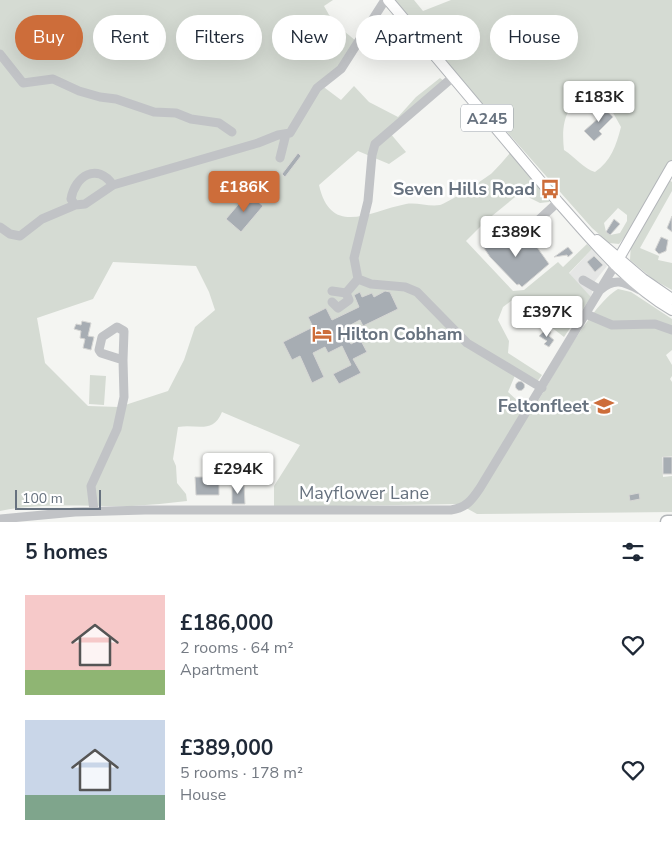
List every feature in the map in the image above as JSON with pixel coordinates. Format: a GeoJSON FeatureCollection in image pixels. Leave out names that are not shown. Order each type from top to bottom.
{"type":"FeatureCollection","features":[{"type":"Feature","properties":{"kind":"highway"},"geometry":{"type":"LineString","coordinates":[[667,522],[672,522]]}},
{"type":"Feature","properties":{"kind":"main road","name":"A245"},"geometry":{"type":"LineString","coordinates":[[387,0],[598,248],[672,299]]}},
{"type":"Feature","properties":{"kind":"main road"},"geometry":{"type":"LineString","coordinates":[[620,262],[625,249],[672,166]]}},
{"type":"Feature","properties":{"kind":"main road","name":"A245"},"geometry":{"type":"LineString","coordinates":[[620,262],[648,295],[672,310]]}},
{"type":"Feature","properties":{"kind":"lane"},"geometry":{"type":"LineString","coordinates":[[0,227],[10,234],[20,236],[42,219],[75,205],[86,204],[113,185],[290,133],[317,88],[340,69],[387,0]]}},
{"type":"Feature","properties":{"kind":"lane"},"geometry":{"type":"LineString","coordinates":[[0,54],[23,82],[53,79],[68,87],[100,97],[116,99],[154,112],[176,113],[191,119],[219,123],[232,132]]}},
{"type":"Feature","properties":{"kind":"lane"},"geometry":{"type":"LineString","coordinates":[[453,77],[375,144],[372,155],[364,232],[350,257],[358,278],[371,284],[405,287],[416,292],[467,343],[542,388],[600,290],[620,262]]}},
{"type":"Feature","properties":{"kind":"lane"},"geometry":{"type":"LineString","coordinates":[[280,158],[286,134]]}},
{"type":"Feature","properties":{"kind":"lane"},"geometry":{"type":"LineString","coordinates":[[75,205],[71,199],[73,188],[78,180],[90,174],[99,173],[107,176],[113,185]]}},
{"type":"Feature","properties":{"kind":"lane"},"geometry":{"type":"LineString","coordinates":[[527,236],[531,228],[558,202]]}},
{"type":"Feature","properties":{"kind":"lane"},"geometry":{"type":"LineString","coordinates":[[346,293],[358,278]]}},
{"type":"Feature","properties":{"kind":"lane"},"geometry":{"type":"LineString","coordinates":[[583,280],[600,290]]}},
{"type":"Feature","properties":{"kind":"lane"},"geometry":{"type":"LineString","coordinates":[[600,290],[611,282],[618,281],[648,295]]}},
{"type":"Feature","properties":{"kind":"lane"},"geometry":{"type":"LineString","coordinates":[[332,291],[346,293]]}},
{"type":"Feature","properties":{"kind":"lane"},"geometry":{"type":"LineString","coordinates":[[332,302],[338,308],[345,305],[349,300],[346,293]]}},
{"type":"Feature","properties":{"kind":"lane"},"geometry":{"type":"LineString","coordinates":[[586,314],[612,325],[655,324],[672,330]]}},
{"type":"Feature","properties":{"kind":"lane"},"geometry":{"type":"LineString","coordinates":[[94,511],[91,486],[116,429],[124,397],[123,360]]}},
{"type":"Feature","properties":{"kind":"lane","name":"Mayflower Lane"},"geometry":{"type":"LineString","coordinates":[[0,519],[94,511],[458,509],[474,497],[542,388]]}},
{"type":"Feature","properties":{"kind":"shaded area"},"geometry":{"type":"Polygon","coordinates":[[[0,0],[333,0],[324,6],[329,15],[272,15],[272,60],[346,60],[341,69],[321,85],[341,100],[354,86],[369,102],[398,117],[416,97],[440,78],[448,84],[390,133],[406,152],[389,164],[358,151],[319,185],[325,201],[333,211],[342,216],[366,215],[406,204],[440,205],[458,196],[488,176],[510,153],[550,199],[549,202],[540,203],[520,193],[487,220],[466,241],[513,291],[524,290],[558,262],[563,267],[587,244],[592,249],[569,273],[591,297],[564,337],[529,310],[511,301],[503,307],[498,320],[509,341],[508,353],[542,375],[537,382],[516,373],[508,392],[531,413],[583,328],[595,311],[618,289],[631,292],[672,319],[672,350],[666,355],[672,365],[672,376],[670,379],[672,382],[672,456],[662,457],[663,477],[672,476],[672,512],[477,514],[459,504],[274,507],[274,486],[300,445],[222,412],[218,419],[209,426],[178,427],[173,459],[176,466],[177,483],[186,494],[187,501],[132,506],[16,508],[0,511],[0,0]],[[113,262],[93,299],[37,318],[45,363],[88,406],[119,407],[168,391],[184,360],[195,327],[215,310],[209,292],[196,266],[113,262]]]}},
{"type":"Feature","properties":{"kind":"shaded area"},"geometry":{"type":"Polygon","coordinates":[[[391,0],[414,0],[423,11],[451,0],[672,0],[672,164],[645,212],[619,244],[609,243],[592,228],[444,60],[480,60],[480,15],[406,15],[391,0]],[[592,92],[570,108],[564,123],[564,150],[595,172],[601,168],[612,153],[621,127],[607,102],[592,92]],[[618,208],[604,223],[606,232],[610,235],[620,233],[627,221],[627,215],[618,208]]]}},
{"type":"Feature","properties":{"kind":"shaded area"},"geometry":{"type":"Polygon","coordinates":[[[346,33],[356,41],[346,60],[346,33]]]}},
{"type":"Feature","properties":{"kind":"shaded area"},"geometry":{"type":"Polygon","coordinates":[[[668,179],[672,182],[672,191],[640,248],[659,256],[658,260],[672,263],[672,290],[654,280],[630,260],[631,242],[668,179]]]}},
{"type":"Feature","properties":{"kind":"shaded area"},"geometry":{"type":"Polygon","coordinates":[[[592,249],[607,266],[595,281],[591,297],[569,274],[592,249]]]}},
{"type":"Feature","properties":{"kind":"shaded area"},"geometry":{"type":"Polygon","coordinates":[[[90,375],[106,376],[104,405],[89,404],[90,375]]]}},
{"type":"Feature","properties":{"kind":"building"},"geometry":{"type":"Polygon","coordinates":[[[599,104],[613,117],[599,131],[602,134],[594,141],[584,131],[601,116],[594,108],[599,104]]]}},
{"type":"Feature","properties":{"kind":"building"},"geometry":{"type":"Polygon","coordinates":[[[298,153],[301,156],[285,177],[282,174],[298,153]]]}},
{"type":"Feature","properties":{"kind":"building"},"geometry":{"type":"Polygon","coordinates":[[[248,193],[263,206],[241,232],[226,219],[248,193]]]}},
{"type":"Feature","properties":{"kind":"building"},"geometry":{"type":"Polygon","coordinates":[[[672,216],[672,232],[667,228],[672,216]]]}},
{"type":"Feature","properties":{"kind":"building"},"geometry":{"type":"Polygon","coordinates":[[[614,219],[620,224],[610,235],[606,232],[614,219]]]}},
{"type":"Feature","properties":{"kind":"building"},"geometry":{"type":"Polygon","coordinates":[[[501,229],[511,243],[516,239],[523,248],[531,241],[534,243],[549,264],[522,287],[519,284],[517,285],[490,257],[482,245],[501,229]]]}},
{"type":"Feature","properties":{"kind":"building"},"geometry":{"type":"Polygon","coordinates":[[[661,237],[668,240],[666,251],[659,254],[655,250],[661,237]]]}},
{"type":"Feature","properties":{"kind":"building"},"geometry":{"type":"Polygon","coordinates":[[[568,247],[573,253],[568,257],[567,255],[554,257],[568,247]]]}},
{"type":"Feature","properties":{"kind":"building"},"geometry":{"type":"Polygon","coordinates":[[[594,256],[603,265],[595,272],[587,262],[594,256]]]}},
{"type":"Feature","properties":{"kind":"building","name":"Hilton Cobham"},"geometry":{"type":"Polygon","coordinates":[[[385,291],[390,292],[398,309],[363,326],[360,320],[343,329],[351,344],[360,339],[367,352],[353,359],[361,373],[339,384],[333,374],[351,365],[342,346],[328,353],[325,347],[313,353],[324,377],[312,383],[300,356],[292,360],[283,342],[313,327],[308,317],[326,308],[332,320],[359,307],[354,295],[360,292],[362,297],[372,293],[374,297],[385,291]]]}},
{"type":"Feature","properties":{"kind":"building"},"geometry":{"type":"Polygon","coordinates":[[[532,315],[536,318],[530,327],[523,322],[526,317],[529,319],[532,315]]]}},
{"type":"Feature","properties":{"kind":"building"},"geometry":{"type":"Polygon","coordinates":[[[82,321],[91,323],[88,336],[94,337],[91,350],[83,348],[85,339],[80,338],[81,331],[74,329],[76,324],[81,325],[82,321]]]}},
{"type":"Feature","properties":{"kind":"building"},"geometry":{"type":"Polygon","coordinates":[[[546,329],[551,332],[549,336],[554,340],[549,347],[544,344],[547,341],[539,336],[546,329]]]}},
{"type":"Feature","properties":{"kind":"building"},"geometry":{"type":"Polygon","coordinates":[[[520,381],[525,386],[520,391],[515,386],[520,381]]]}},
{"type":"Feature","properties":{"kind":"building"},"geometry":{"type":"Polygon","coordinates":[[[663,457],[672,457],[672,474],[663,474],[663,457]]]}},
{"type":"Feature","properties":{"kind":"building"},"geometry":{"type":"Polygon","coordinates":[[[195,477],[219,477],[219,495],[196,495],[195,477]]]}},
{"type":"Feature","properties":{"kind":"building"},"geometry":{"type":"Polygon","coordinates":[[[244,485],[245,504],[232,504],[232,486],[244,485]]]}},
{"type":"Feature","properties":{"kind":"building"},"geometry":{"type":"Polygon","coordinates":[[[639,493],[640,499],[630,501],[629,495],[639,493]]]}},
{"type":"Feature","properties":{"kind":"place","name":"Seven Hills Road"},"geometry":{"type":"Point","coordinates":[550,189]}},
{"type":"Feature","properties":{"kind":"place","name":"Hilton Cobham"},"geometry":{"type":"Point","coordinates":[322,334]}},
{"type":"Feature","properties":{"kind":"place","name":"Feltonfleet"},"geometry":{"type":"Point","coordinates":[604,406]}}]}
